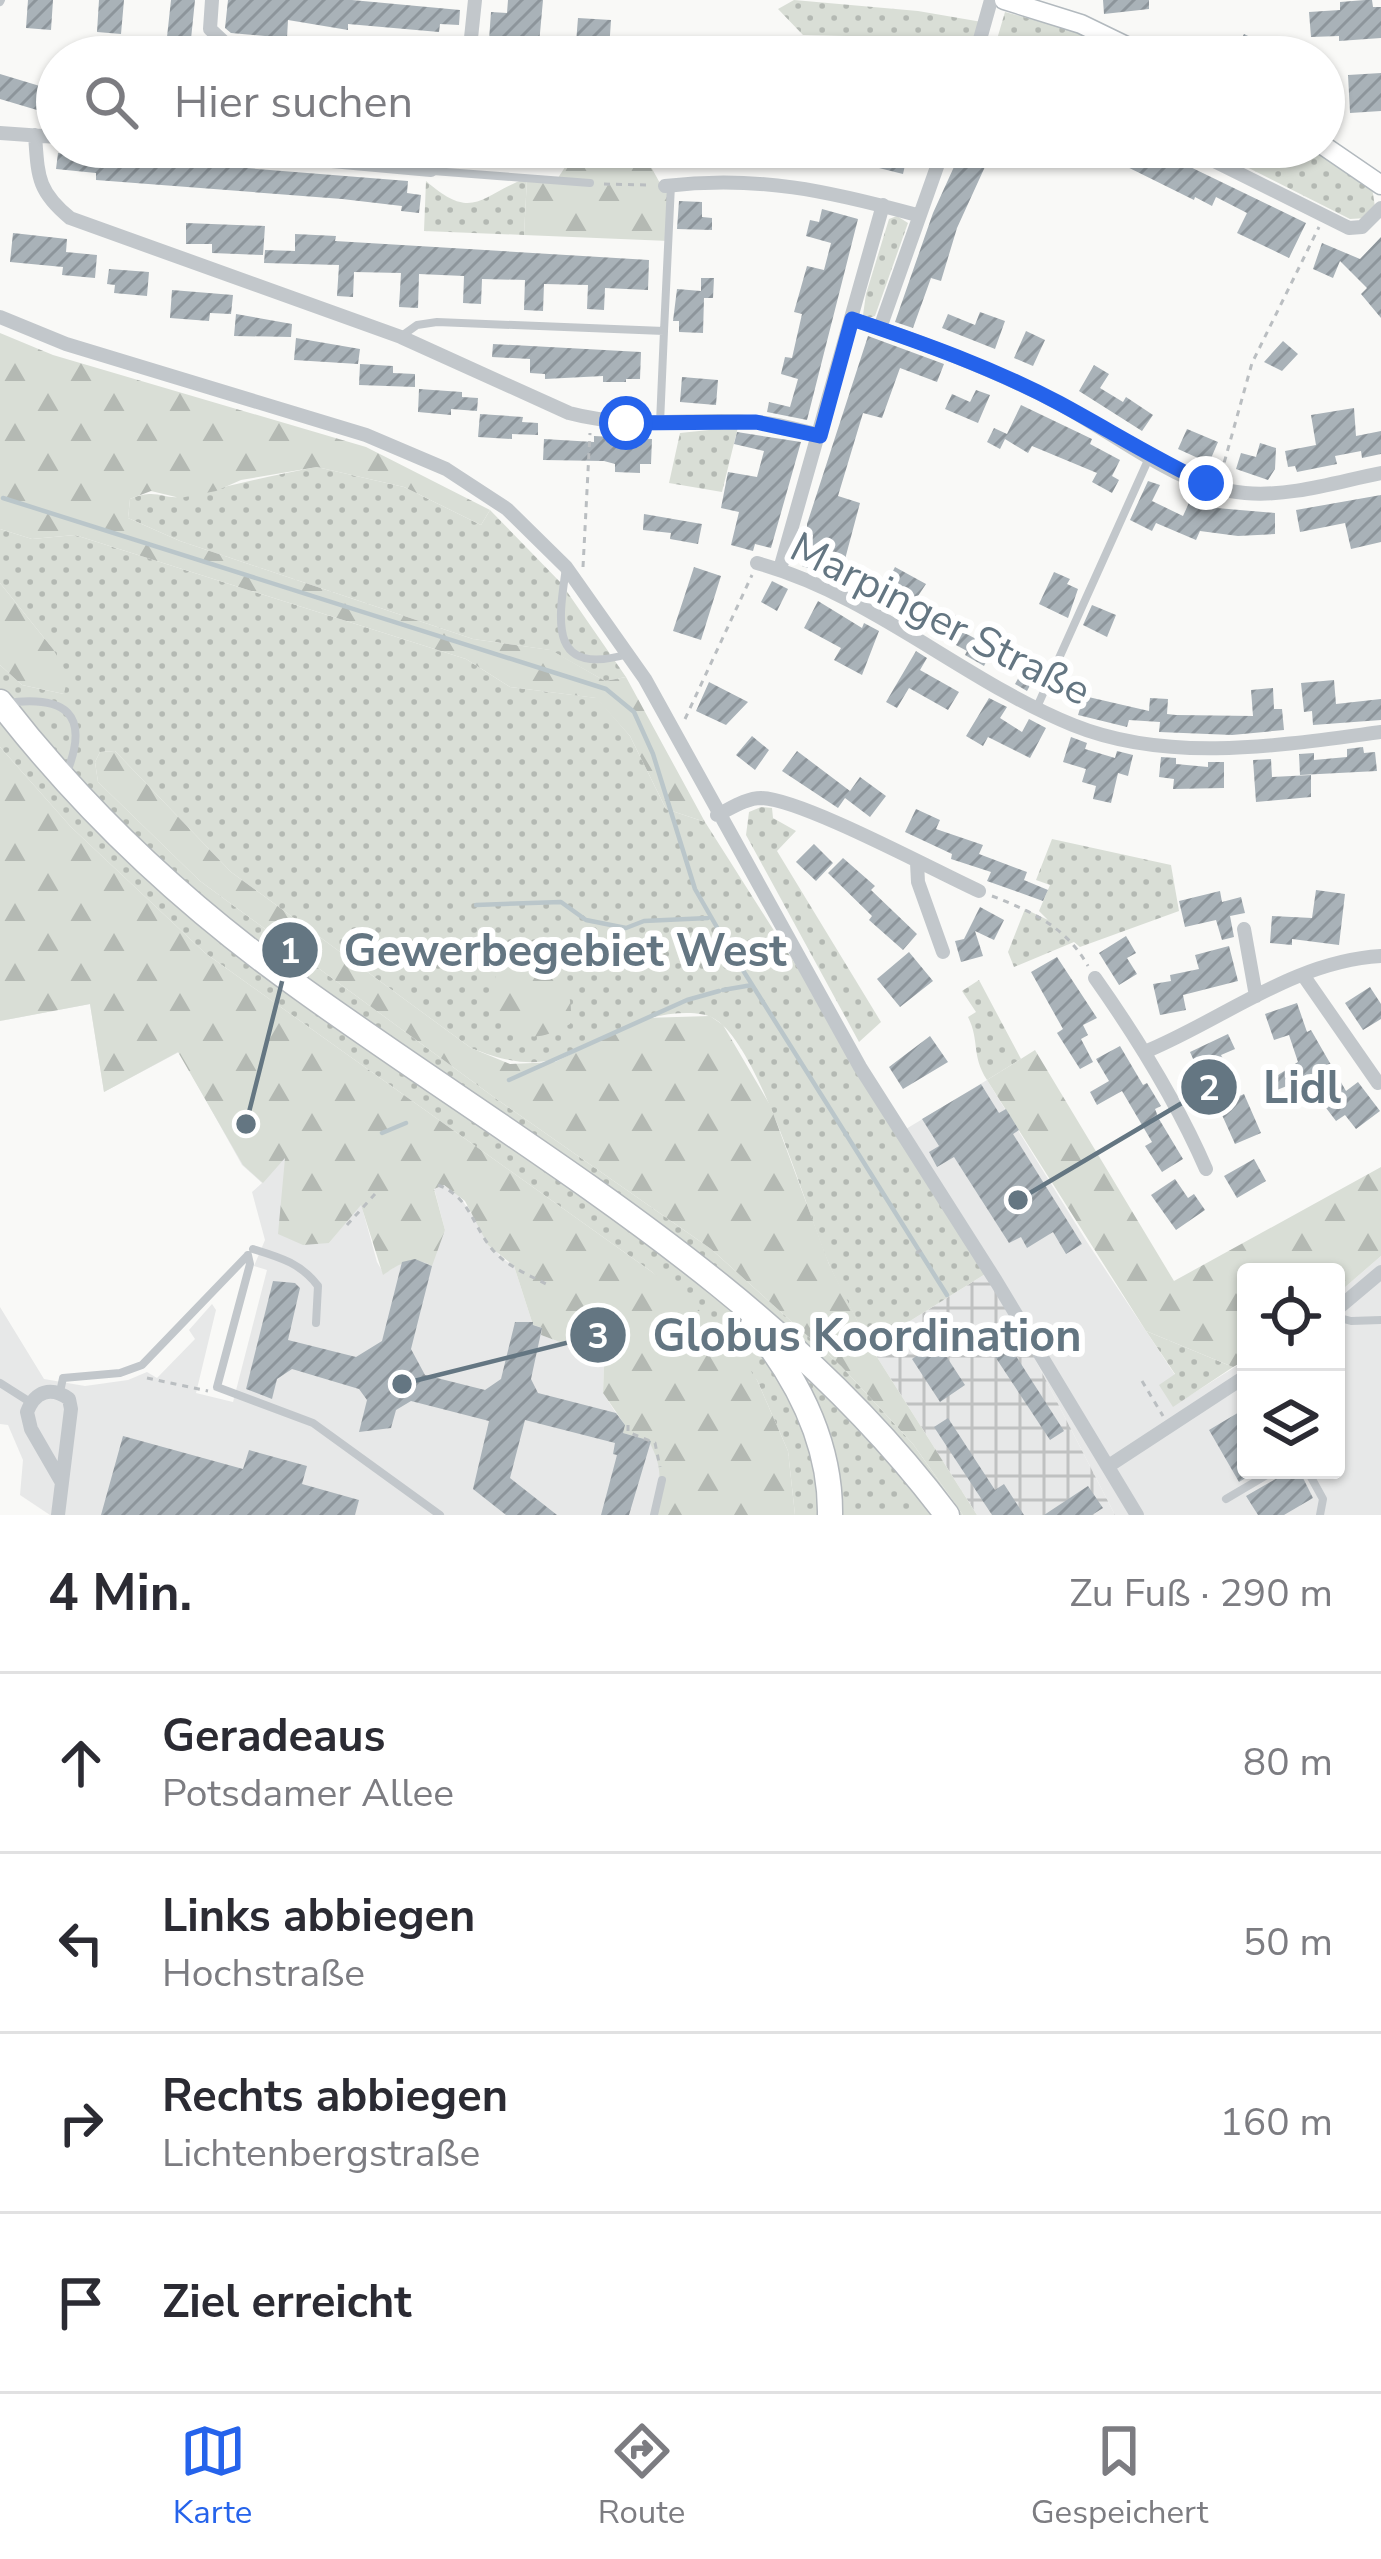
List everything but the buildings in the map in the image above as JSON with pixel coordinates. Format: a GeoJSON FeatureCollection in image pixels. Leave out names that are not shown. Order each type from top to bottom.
{"type":"FeatureCollection","features":[{"type":"Feature","properties":{"kind":"highway"},"geometry":{"type":"LineString","coordinates":[[1,703],[114,833],[180,892],[298,987],[698,1267],[828,1380],[891,1446],[947,1515]]}},
{"type":"Feature","properties":{"kind":"highway"},"geometry":{"type":"LineString","coordinates":[[698,1267],[764,1337],[810,1412],[827,1468],[830,1515]]}},
{"type":"Feature","properties":{"kind":"main road"},"geometry":{"type":"LineString","coordinates":[[1004,0],[1106,36]]}},
{"type":"Feature","properties":{"kind":"main road"},"geometry":{"type":"LineString","coordinates":[[1345,160],[1381,185]]}},
{"type":"Feature","properties":{"kind":"street"},"geometry":{"type":"LineString","coordinates":[[212,0],[210,29],[217,36]]}},
{"type":"Feature","properties":{"kind":"street"},"geometry":{"type":"LineString","coordinates":[[471,36],[475,0]]}},
{"type":"Feature","properties":{"kind":"street"},"geometry":{"type":"LineString","coordinates":[[983,36],[991,0]]}},
{"type":"Feature","properties":{"kind":"street"},"geometry":{"type":"LineString","coordinates":[[0,133],[35,135],[36,148]]}},
{"type":"Feature","properties":{"kind":"street"},"geometry":{"type":"LineString","coordinates":[[38,168],[46,199],[70,218],[401,337],[554,407],[591,419],[660,424],[756,422],[820,436]]}},
{"type":"Feature","properties":{"kind":"street"},"geometry":{"type":"LineString","coordinates":[[409,168],[431,170]]}},
{"type":"Feature","properties":{"kind":"street"},"geometry":{"type":"LineString","coordinates":[[880,328],[936,168]]}},
{"type":"Feature","properties":{"kind":"street"},"geometry":{"type":"LineString","coordinates":[[1227,168],[1349,228],[1362,226],[1381,208]]}},
{"type":"Feature","properties":{"kind":"street"},"geometry":{"type":"LineString","coordinates":[[668,185],[763,181],[917,214]]}},
{"type":"Feature","properties":{"kind":"street"},"geometry":{"type":"LineString","coordinates":[[780,569],[883,205]]}},
{"type":"Feature","properties":{"kind":"street"},"geometry":{"type":"LineString","coordinates":[[0,317],[66,344],[366,435],[446,470],[507,509],[566,567],[628,654],[860,1067],[1137,1515]]}},
{"type":"Feature","properties":{"kind":"street"},"geometry":{"type":"LineString","coordinates":[[852,319],[1006,377],[1149,457],[1217,488],[1280,495],[1381,473]]}},
{"type":"Feature","properties":{"kind":"street","name":"Marpinger Straße"},"geometry":{"type":"LineString","coordinates":[[757,563],[780,569],[923,640],[1036,708],[1078,727],[1117,737],[1205,747],[1272,745],[1381,732]]}},
{"type":"Feature","properties":{"kind":"street"},"geometry":{"type":"LineString","coordinates":[[717,815],[766,798],[819,817],[979,891]]}},
{"type":"Feature","properties":{"kind":"street"},"geometry":{"type":"LineString","coordinates":[[917,862],[918,881],[943,952]]}},
{"type":"Feature","properties":{"kind":"street"},"geometry":{"type":"LineString","coordinates":[[1244,929],[1256,996]]}},
{"type":"Feature","properties":{"kind":"street"},"geometry":{"type":"LineString","coordinates":[[1147,1051],[1191,1033],[1230,1006],[1303,975],[1381,956]]}},
{"type":"Feature","properties":{"kind":"street"},"geometry":{"type":"LineString","coordinates":[[1303,975],[1378,1083]]}},
{"type":"Feature","properties":{"kind":"street"},"geometry":{"type":"LineString","coordinates":[[1095,978],[1147,1051],[1206,1169]]}},
{"type":"Feature","properties":{"kind":"street"},"geometry":{"type":"LineString","coordinates":[[1345,1305],[1381,1272]]}},
{"type":"Feature","properties":{"kind":"street"},"geometry":{"type":"LineString","coordinates":[[1109,1466],[1237,1382]]}},
{"type":"Feature","properties":{"kind":"street"},"geometry":{"type":"LineString","coordinates":[[58,1515],[70,1409],[69,1399],[46,1390],[30,1402],[27,1412],[31,1429],[61,1481]]}},
{"type":"Feature","properties":{"kind":"lane"},"geometry":{"type":"LineString","coordinates":[[431,170],[590,184]]}},
{"type":"Feature","properties":{"kind":"lane"},"geometry":{"type":"LineString","coordinates":[[660,424],[668,185]]}},
{"type":"Feature","properties":{"kind":"lane"},"geometry":{"type":"LineString","coordinates":[[401,337],[417,325],[437,322],[664,331]]}},
{"type":"Feature","properties":{"kind":"lane"},"geometry":{"type":"LineString","coordinates":[[1036,708],[1149,457]]}},
{"type":"Feature","properties":{"kind":"lane"},"geometry":{"type":"LineString","coordinates":[[566,567],[560,638],[588,659],[604,661],[628,654]]}},
{"type":"Feature","properties":{"kind":"lane"},"geometry":{"type":"LineString","coordinates":[[1,703],[45,704],[74,717],[76,748],[64,779]]}},
{"type":"Feature","properties":{"kind":"lane"},"geometry":{"type":"LineString","coordinates":[[253,1249],[308,1272],[318,1286],[316,1323]]}},
{"type":"Feature","properties":{"kind":"lane"},"geometry":{"type":"LineString","coordinates":[[60,1392],[63,1378],[120,1373],[162,1347],[248,1255],[250,1264],[218,1387],[313,1423],[439,1515]]}},
{"type":"Feature","properties":{"kind":"lane"},"geometry":{"type":"LineString","coordinates":[[1345,1318],[1381,1320]]}},
{"type":"Feature","properties":{"kind":"lane"},"geometry":{"type":"LineString","coordinates":[[0,1384],[30,1402]]}},
{"type":"Feature","properties":{"kind":"lane"},"geometry":{"type":"LineString","coordinates":[[1226,1499],[1260,1479]]}},
{"type":"Feature","properties":{"kind":"lane"},"geometry":{"type":"LineString","coordinates":[[1312,1479],[1322,1499],[1320,1515]]}},
{"type":"Feature","properties":{"kind":"lane"},"geometry":{"type":"LineString","coordinates":[[654,1515],[662,1480]]}},
{"type":"Feature","properties":{"kind":"path"},"geometry":{"type":"LineString","coordinates":[[590,184],[668,185]]}},
{"type":"Feature","properties":{"kind":"path"},"geometry":{"type":"LineString","coordinates":[[1217,488],[1252,363],[1324,217]]}},
{"type":"Feature","properties":{"kind":"path"},"geometry":{"type":"LineString","coordinates":[[578,580],[585,562],[591,419]]}},
{"type":"Feature","properties":{"kind":"path"},"geometry":{"type":"LineString","coordinates":[[671,733],[683,723],[757,563]]}},
{"type":"Feature","properties":{"kind":"path"},"geometry":{"type":"LineString","coordinates":[[979,891],[1050,922],[1074,944],[1095,978]]}},
{"type":"Feature","properties":{"kind":"path"},"geometry":{"type":"LineString","coordinates":[[438,1185],[465,1201],[488,1245],[501,1258],[548,1286]]}},
{"type":"Feature","properties":{"kind":"path"},"geometry":{"type":"LineString","coordinates":[[347,1226],[375,1194]]}},
{"type":"Feature","properties":{"kind":"path"},"geometry":{"type":"LineString","coordinates":[[916,1253],[922,1249]]}},
{"type":"Feature","properties":{"kind":"path"},"geometry":{"type":"LineString","coordinates":[[132,1368],[150,1379],[208,1391],[222,1389]]}},
{"type":"Feature","properties":{"kind":"path"},"geometry":{"type":"LineString","coordinates":[[1142,1382],[1170,1426]]}},
{"type":"Feature","properties":{"kind":"path"},"geometry":{"type":"LineString","coordinates":[[628,1425],[628,1432],[655,1443],[662,1480]]}},
{"type":"Feature","properties":{"kind":"shaded area"},"geometry":{"type":"Polygon","coordinates":[[[196,971],[329,1243],[361,1204],[384,1274],[402,1262],[422,1261],[445,1230],[434,1188],[443,1185],[458,1194],[501,1258],[514,1266],[533,1325],[542,1328],[541,1335],[573,1347],[596,1348],[604,1364],[603,1393],[659,1458],[662,1480],[653,1515],[50,1515],[20,1495],[23,1460],[8,1425],[0,1424],[0,1307],[44,1379],[85,1386],[128,1380],[147,1372],[157,1378],[195,1339],[189,1330],[212,1304],[216,1310],[196,1393],[233,1402],[267,1270],[254,1266],[265,1240],[252,1192],[262,1183],[242,1165],[179,1052],[104,1092],[90,1004],[0,1021],[196,971]]]}},
{"type":"Feature","properties":{"kind":"shaded area"},"geometry":{"type":"Polygon","coordinates":[[[987,1080],[1189,1396],[1237,1366],[1237,1479],[1345,1479],[1345,1287],[1381,1256],[1381,1515],[1115,1515],[990,1271],[901,1132],[987,1080]]]}},
{"type":"Feature","properties":{"kind":"shaded area"},"geometry":{"type":"Polygon","coordinates":[[[990,1271],[1115,1515],[977,1515],[870,1346],[990,1271]]]}},
{"type":"Feature","properties":{"kind":"green space"},"geometry":{"type":"Polygon","coordinates":[[[794,0],[982,22],[978,36],[803,35],[778,9],[794,0]]]}},
{"type":"Feature","properties":{"kind":"green space"},"geometry":{"type":"Polygon","coordinates":[[[1005,12],[1086,36],[998,36],[1005,12]]]}},
{"type":"Feature","properties":{"kind":"green space"},"geometry":{"type":"Polygon","coordinates":[[[564,168],[652,168],[661,185],[671,191],[669,241],[524,235],[527,178],[556,181],[564,168]]]}},
{"type":"Feature","properties":{"kind":"green space"},"geometry":{"type":"Polygon","coordinates":[[[1249,168],[1343,168],[1372,187],[1375,207],[1367,218],[1350,219],[1249,168]]]}},
{"type":"Feature","properties":{"kind":"green space"},"geometry":{"type":"Polygon","coordinates":[[[527,178],[524,235],[424,231],[426,181],[455,201],[467,203],[527,178]]]}},
{"type":"Feature","properties":{"kind":"green space"},"geometry":{"type":"Polygon","coordinates":[[[897,216],[908,223],[875,316],[868,318],[863,315],[866,294],[889,219],[897,216]]]}},
{"type":"Feature","properties":{"kind":"green space"},"geometry":{"type":"Polygon","coordinates":[[[0,333],[53,355],[366,447],[490,510],[481,525],[404,487],[317,467],[241,480],[180,498],[151,491],[130,499],[128,518],[180,541],[473,639],[551,650],[605,681],[626,677],[705,822],[666,809],[630,736],[596,698],[510,687],[466,659],[75,535],[32,539],[0,529],[0,333]]]}},
{"type":"Feature","properties":{"kind":"green space"},"geometry":{"type":"Polygon","coordinates":[[[738,427],[722,492],[669,483],[680,433],[738,427]]]}},
{"type":"Feature","properties":{"kind":"green space"},"geometry":{"type":"Polygon","coordinates":[[[317,467],[404,487],[481,525],[490,510],[561,583],[626,677],[605,681],[550,650],[473,639],[180,541],[128,518],[130,499],[140,496],[185,496],[317,467]]]}},
{"type":"Feature","properties":{"kind":"green space"},"geometry":{"type":"Polygon","coordinates":[[[0,529],[32,539],[75,535],[466,659],[510,687],[597,698],[630,736],[666,809],[705,822],[990,1271],[870,1346],[829,1264],[764,1093],[730,1033],[713,1018],[685,1013],[651,1018],[572,1054],[537,1062],[496,1057],[471,1048],[231,872],[115,751],[100,752],[95,762],[98,782],[200,881],[495,1098],[711,1249],[841,1366],[913,1444],[963,1515],[795,1515],[788,1451],[757,1380],[652,1272],[205,953],[71,827],[0,747],[0,665],[22,685],[64,694],[53,649],[0,583],[0,529]]]}},
{"type":"Feature","properties":{"kind":"green space"},"geometry":{"type":"Polygon","coordinates":[[[0,583],[68,675],[64,694],[22,685],[0,665],[0,583]]]}},
{"type":"Feature","properties":{"kind":"green space"},"geometry":{"type":"Polygon","coordinates":[[[0,747],[71,827],[205,953],[652,1272],[722,1329],[757,1380],[788,1451],[795,1515],[653,1515],[659,1485],[657,1459],[648,1440],[623,1433],[625,1425],[603,1393],[604,1364],[596,1348],[588,1347],[581,1354],[541,1335],[542,1328],[533,1325],[514,1266],[488,1245],[465,1201],[444,1185],[434,1189],[445,1230],[432,1266],[407,1262],[383,1275],[361,1205],[329,1243],[303,1245],[278,1234],[285,1158],[263,1183],[243,1165],[178,1052],[104,1092],[90,1004],[0,1021],[0,747]]]}},
{"type":"Feature","properties":{"kind":"green space"},"geometry":{"type":"Polygon","coordinates":[[[115,751],[231,872],[471,1048],[510,1064],[555,1062],[644,1018],[710,1016],[723,1025],[770,1105],[829,1264],[870,1346],[977,1515],[963,1515],[913,1444],[841,1366],[711,1249],[495,1098],[200,881],[98,782],[95,762],[100,752],[115,751]]]}},
{"type":"Feature","properties":{"kind":"green space"},"geometry":{"type":"Polygon","coordinates":[[[772,808],[773,818],[796,831],[777,851],[881,1022],[859,1042],[746,835],[749,812],[772,808]]]}},
{"type":"Feature","properties":{"kind":"green space"},"geometry":{"type":"Polygon","coordinates":[[[1052,839],[1171,865],[1179,911],[1080,947],[1074,942],[1014,967],[1008,952],[1025,909],[1048,920],[1039,911],[1050,885],[1036,880],[1052,839]]]}},
{"type":"Feature","properties":{"kind":"green space"},"geometry":{"type":"Polygon","coordinates":[[[518,941],[565,985],[570,1024],[544,1035],[523,1035],[498,1012],[491,998],[501,950],[518,941]]]}},
{"type":"Feature","properties":{"kind":"green space"},"geometry":{"type":"Polygon","coordinates":[[[979,980],[1021,1059],[987,1080],[968,1017],[976,1012],[962,991],[979,980]]]}},
{"type":"Feature","properties":{"kind":"green space"},"geometry":{"type":"Polygon","coordinates":[[[1035,1050],[1174,1281],[1381,1167],[1381,1256],[1345,1287],[1345,1263],[1237,1263],[1237,1365],[1233,1367],[1146,1331],[987,1080],[1035,1050]]]}},
{"type":"Feature","properties":{"kind":"green space"},"geometry":{"type":"Polygon","coordinates":[[[1146,1331],[1233,1367],[1173,1407],[1159,1385],[1175,1374],[1146,1331]]]}},
{"type":"Feature","properties":{"kind":"waterway"},"geometry":{"type":"LineString","coordinates":[[3,498],[606,689],[634,712],[653,754],[695,889],[722,936]]}},
{"type":"Feature","properties":{"kind":"waterway"},"geometry":{"type":"LineString","coordinates":[[476,905],[561,902],[586,920],[626,928],[644,921],[708,918]]}},
{"type":"Feature","properties":{"kind":"waterway"},"geometry":{"type":"LineString","coordinates":[[729,948],[947,1295]]}},
{"type":"Feature","properties":{"kind":"waterway"},"geometry":{"type":"LineString","coordinates":[[723,990],[752,985]]}},
{"type":"Feature","properties":{"kind":"waterway"},"geometry":{"type":"LineString","coordinates":[[509,1080],[687,1000],[719,991]]}},
{"type":"Feature","properties":{"kind":"waterway"},"geometry":{"type":"LineString","coordinates":[[382,1133],[406,1123]]}},
{"type":"Feature","properties":{"kind":"place","name":"Gewerbegebiet West"},"geometry":{"type":"Point","coordinates":[246,1124]}},
{"type":"Feature","properties":{"kind":"place","name":"Lidl"},"geometry":{"type":"Point","coordinates":[1018,1200]}},
{"type":"Feature","properties":{"kind":"place","name":"Globus Koordination"},"geometry":{"type":"Point","coordinates":[402,1384]}},
{"type":"Feature","properties":{"kind":"route"},"geometry":{"type":"LineString","coordinates":[[626,423],[756,422],[820,436],[852,319],[1006,377],[1149,457],[1206,483]]}}]}
